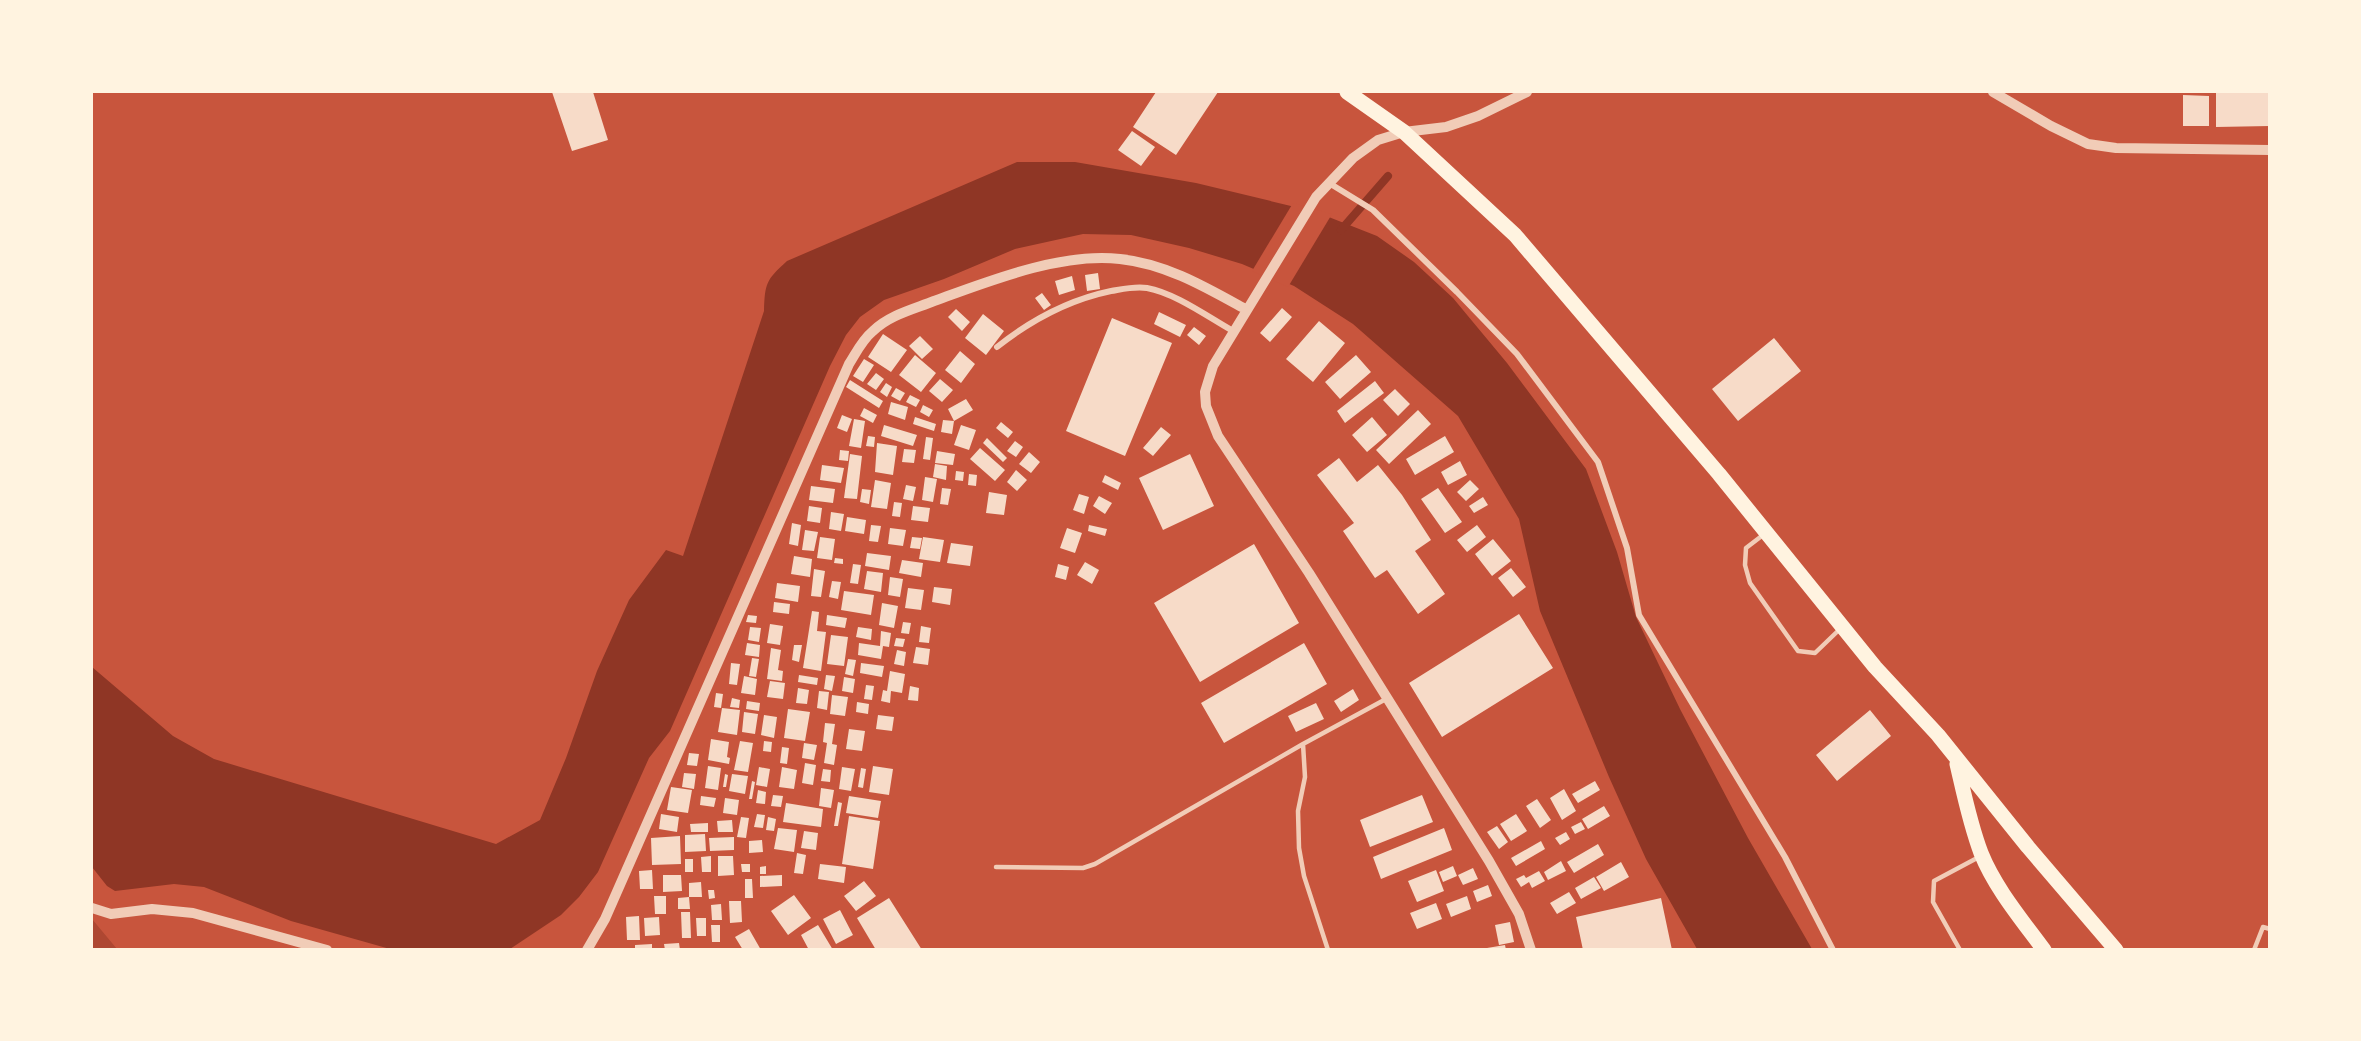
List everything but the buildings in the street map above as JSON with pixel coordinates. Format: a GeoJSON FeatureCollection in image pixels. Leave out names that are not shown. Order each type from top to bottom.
{"type":"FeatureCollection","features":[{"type":"Feature","properties":{"kind":"main road"},"geometry":{"type":"LineString","coordinates":[[1347,92],[1404,132],[1515,235],[1766,532],[1875,667],[1938,735],[2116,950]]}},
{"type":"Feature","properties":{"kind":"main road"},"geometry":{"type":"LineString","coordinates":[[1955,758],[1982,855],[2010,903],[2044,950]]}},
{"type":"Feature","properties":{"kind":"street"},"geometry":{"type":"LineString","coordinates":[[1527,92],[1478,116],[1446,127],[1404,132],[1378,140],[1353,158],[1316,197],[1233,332],[1208,378],[1205,392],[1206,406],[1212,423],[1261,502],[1310,573],[1506,890],[1519,914],[1531,950]]}},
{"type":"Feature","properties":{"kind":"street"},"geometry":{"type":"LineString","coordinates":[[1993,92],[2051,126],[2088,144],[2116,148],[2270,150]]}},
{"type":"Feature","properties":{"kind":"street"},"geometry":{"type":"LineString","coordinates":[[1328,182],[1373,210],[1458,292],[1517,354],[1598,462],[1628,548],[1639,615],[1785,857],[1833,950]]}},
{"type":"Feature","properties":{"kind":"street"},"geometry":{"type":"LineString","coordinates":[[587,950],[604,919],[842,380],[861,344],[873,330],[905,312],[1005,275],[1054,264],[1092,259],[1120,259],[1160,267],[1197,282],[1247,310]]}},
{"type":"Feature","properties":{"kind":"street"},"geometry":{"type":"LineString","coordinates":[[997,347],[1014,333],[1067,303],[1096,294],[1137,287],[1166,294],[1233,332]]}},
{"type":"Feature","properties":{"kind":"street"},"geometry":{"type":"LineString","coordinates":[[92,908],[111,914],[152,909],[193,913],[327,950]]}},
{"type":"Feature","properties":{"kind":"lane"},"geometry":{"type":"LineString","coordinates":[[1766,532],[1746,548],[1745,565],[1750,583],[1798,651],[1815,653],[1842,626]]}},
{"type":"Feature","properties":{"kind":"lane"},"geometry":{"type":"LineString","coordinates":[[996,867],[1083,868],[1095,864],[1386,699]]}},
{"type":"Feature","properties":{"kind":"lane"},"geometry":{"type":"LineString","coordinates":[[1303,744],[1305,777],[1298,811],[1299,848],[1304,876],[1328,950]]}},
{"type":"Feature","properties":{"kind":"lane"},"geometry":{"type":"LineString","coordinates":[[1960,950],[1933,902],[1934,881],[1982,855]]}},
{"type":"Feature","properties":{"kind":"lane"},"geometry":{"type":"LineString","coordinates":[[2254,950],[2264,927],[2270,929]]}},
{"type":"Feature","properties":{"kind":"shaded area"},"geometry":{"type":"Polygon","coordinates":[[[1017,162],[1075,162],[1196,183],[1316,212],[1377,236],[1414,262],[1453,298],[1507,363],[1586,469],[1617,552],[1636,617],[1680,709],[1748,838],[1812,949],[1697,949],[1646,859],[1540,611],[1519,519],[1458,416],[1353,324],[1294,286],[1242,264],[1189,248],[1131,235],[1083,234],[1015,249],[944,279],[884,300],[860,317],[846,335],[830,366],[670,731],[649,758],[598,872],[579,897],[561,915],[510,949],[390,949],[291,921],[204,887],[174,884],[115,891],[107,886],[92,867],[92,667],[173,736],[214,759],[496,844],[540,820],[566,758],[597,671],[629,600],[666,550],[683,556],[764,311],[766,288],[771,278],[787,261],[1017,162]]]}},
{"type":"Feature","properties":{"kind":"shaded area"},"geometry":{"type":"Polygon","coordinates":[[[92,919],[117,949],[92,949],[92,919]]]}},
{"type":"Feature","properties":{"kind":"pier"},"geometry":{"type":"Polygon","coordinates":[[[1293,203],[1332,214],[1288,287],[1252,271],[1293,203]]]}},
{"type":"Feature","properties":{"kind":"waterway"},"geometry":{"type":"LineString","coordinates":[[1341,230],[1388,176]]}}]}
